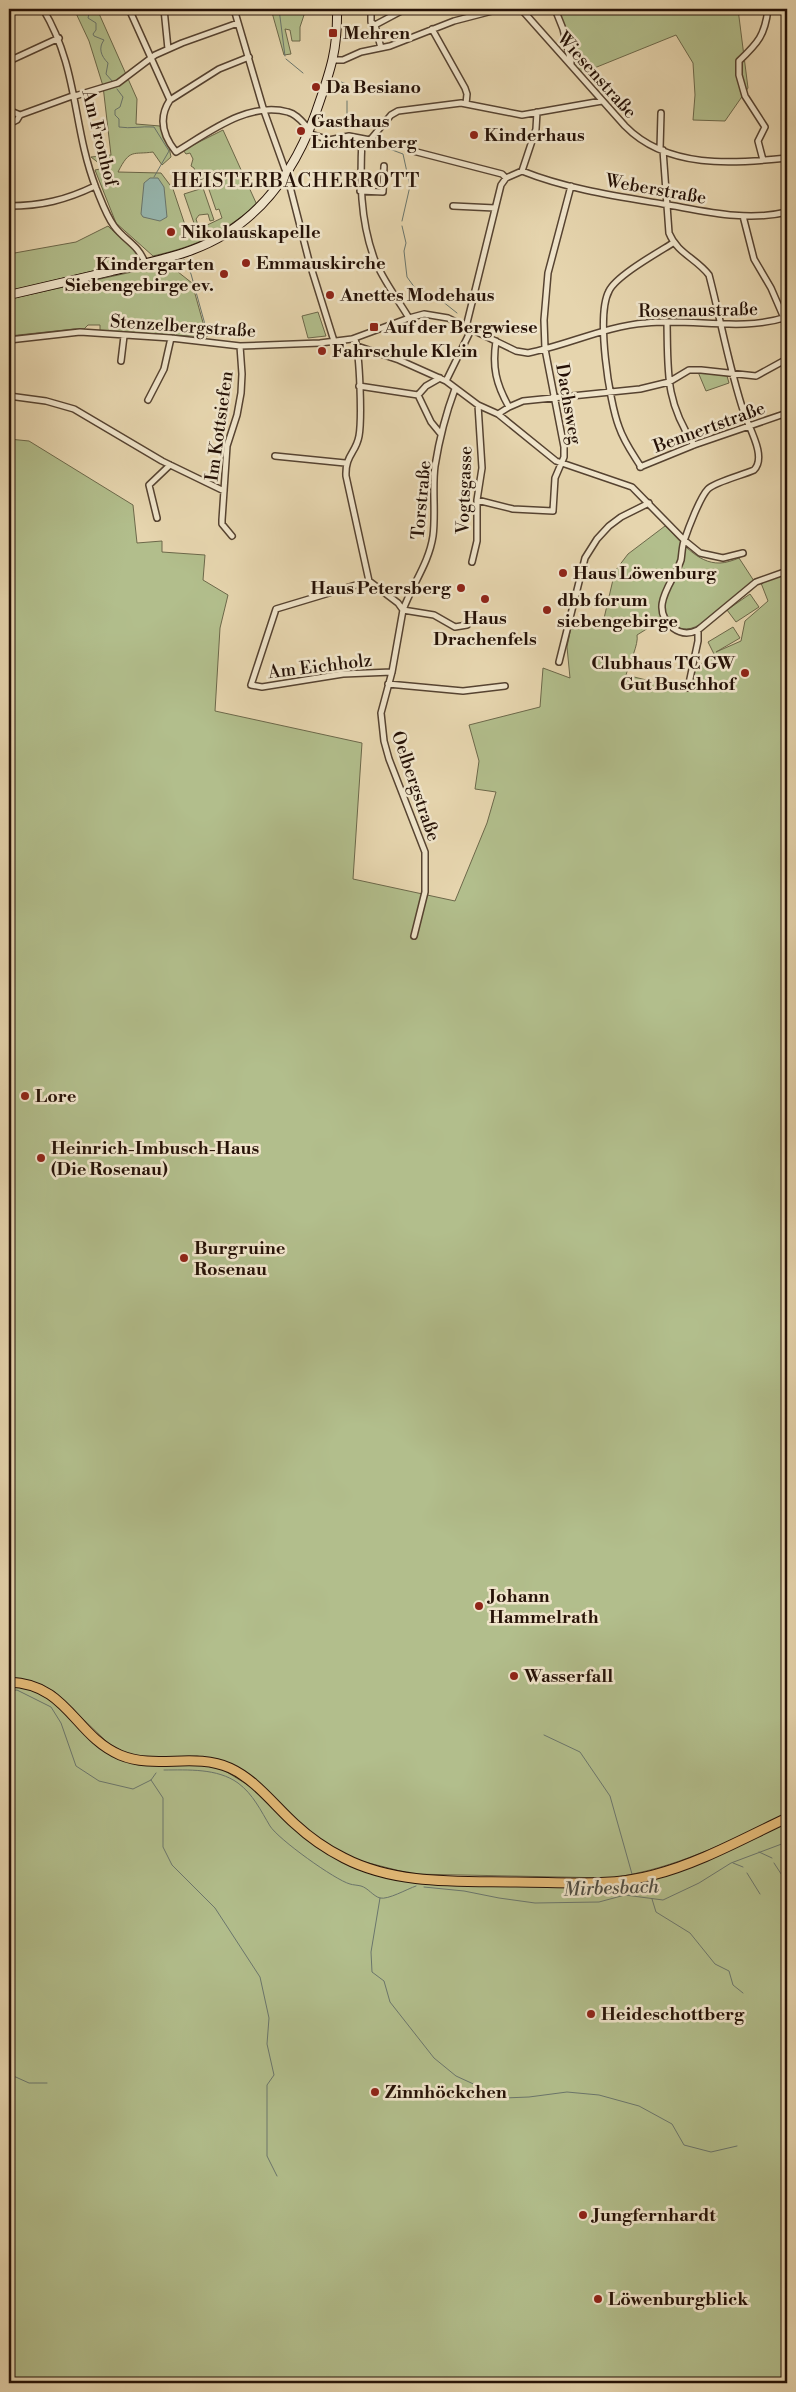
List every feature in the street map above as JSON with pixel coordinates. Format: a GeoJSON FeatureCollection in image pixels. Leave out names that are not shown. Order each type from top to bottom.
{"type":"FeatureCollection","features":[{"type":"Feature","properties":{"kind":"main road"},"geometry":{"type":"LineString","coordinates":[[9,295],[193,250],[223,235],[260,207],[287,175],[309,131],[334,60],[337,9]]}},
{"type":"Feature","properties":{"kind":"main road"},"geometry":{"type":"LineString","coordinates":[[9,1682],[34,1686],[50,1694],[64,1705],[96,1740],[121,1755],[150,1762],[208,1762],[236,1772],[252,1783],[319,1844],[361,1866],[391,1874],[423,1879],[494,1882],[599,1883],[625,1881],[651,1876],[683,1865],[787,1818]]}},
{"type":"Feature","properties":{"kind":"street","name":"Am Fronhof"},"geometry":{"type":"LineString","coordinates":[[43,9],[59,38],[75,96],[80,130],[95,186],[113,225],[138,248],[145,263]]}},
{"type":"Feature","properties":{"kind":"street"},"geometry":{"type":"LineString","coordinates":[[129,9],[170,100]]}},
{"type":"Feature","properties":{"kind":"street"},"geometry":{"type":"LineString","coordinates":[[164,9],[168,50]]}},
{"type":"Feature","properties":{"kind":"street"},"geometry":{"type":"LineString","coordinates":[[234,9],[264,111],[287,175],[309,261],[334,341]]}},
{"type":"Feature","properties":{"kind":"street"},"geometry":{"type":"LineString","coordinates":[[371,9],[371,22],[375,25],[382,48]]}},
{"type":"Feature","properties":{"kind":"street"},"geometry":{"type":"LineString","coordinates":[[375,25],[405,9]]}},
{"type":"Feature","properties":{"kind":"street"},"geometry":{"type":"LineString","coordinates":[[334,60],[343,60],[361,52],[382,48],[432,29],[500,9]]}},
{"type":"Feature","properties":{"kind":"street","name":"Wiesenstraße"},"geometry":{"type":"LineString","coordinates":[[521,9],[552,47],[570,64],[634,135],[662,150],[692,160],[743,162],[787,158]]}},
{"type":"Feature","properties":{"kind":"street"},"geometry":{"type":"LineString","coordinates":[[555,9],[563,29],[570,64]]}},
{"type":"Feature","properties":{"kind":"street"},"geometry":{"type":"LineString","coordinates":[[763,160],[758,141],[765,127],[745,96],[739,75],[739,61],[761,39],[766,28],[768,9]]}},
{"type":"Feature","properties":{"kind":"street"},"geometry":{"type":"LineString","coordinates":[[9,124],[17,120],[20,115],[118,83],[151,59],[168,50],[238,23]]}},
{"type":"Feature","properties":{"kind":"street"},"geometry":{"type":"LineString","coordinates":[[432,29],[459,74],[467,94],[466,104]]}},
{"type":"Feature","properties":{"kind":"street"},"geometry":{"type":"LineString","coordinates":[[9,61],[59,38]]}},
{"type":"Feature","properties":{"kind":"street"},"geometry":{"type":"LineString","coordinates":[[249,57],[219,69],[170,100],[165,107],[162,125],[164,134],[176,152],[232,120],[264,111],[290,113],[309,131],[329,140],[349,136],[370,140],[394,112],[466,104],[519,115],[602,101]]}},
{"type":"Feature","properties":{"kind":"street"},"geometry":{"type":"LineString","coordinates":[[9,113],[13,112],[20,115]]}},
{"type":"Feature","properties":{"kind":"street"},"geometry":{"type":"LineString","coordinates":[[446,381],[469,328],[495,208],[502,185],[506,178],[522,171],[536,129],[537,112]]}},
{"type":"Feature","properties":{"kind":"street","name":"Wiesenstraße"},"geometry":{"type":"LineString","coordinates":[[661,113],[662,150]]}},
{"type":"Feature","properties":{"kind":"street"},"geometry":{"type":"LineString","coordinates":[[362,139],[360,191],[366,230],[374,258],[384,279],[409,318]]}},
{"type":"Feature","properties":{"kind":"street"},"geometry":{"type":"LineString","coordinates":[[662,150],[667,224],[673,243],[702,266],[709,276],[722,325],[731,374],[759,454],[758,464],[754,470],[708,488],[684,540],[680,560],[663,594],[662,610],[666,622],[676,630],[692,633],[756,582],[787,571]]}},
{"type":"Feature","properties":{"kind":"street"},"geometry":{"type":"LineString","coordinates":[[413,151],[502,174],[506,178]]}},
{"type":"Feature","properties":{"kind":"street"},"geometry":{"type":"LineString","coordinates":[[360,191],[383,192],[384,166]]}},
{"type":"Feature","properties":{"kind":"street","name":"Weberstraße"},"geometry":{"type":"LineString","coordinates":[[522,171],[602,194],[667,205],[743,216],[787,212]]}},
{"type":"Feature","properties":{"kind":"street"},"geometry":{"type":"LineString","coordinates":[[9,213],[11,206],[37,206],[58,202],[95,186]]}},
{"type":"Feature","properties":{"kind":"street","name":"Dachsweg"},"geometry":{"type":"LineString","coordinates":[[477,500],[513,509],[552,511],[555,478],[562,464],[564,447],[545,349],[544,320],[548,273],[571,186]]}},
{"type":"Feature","properties":{"kind":"street"},"geometry":{"type":"LineString","coordinates":[[453,206],[495,208]]}},
{"type":"Feature","properties":{"kind":"street"},"geometry":{"type":"LineString","coordinates":[[743,216],[754,259],[786,317],[787,325]]}},
{"type":"Feature","properties":{"kind":"street"},"geometry":{"type":"LineString","coordinates":[[611,393],[603,332],[608,291],[615,282],[673,243]]}},
{"type":"Feature","properties":{"kind":"street","name":"Rosenaustraße"},"geometry":{"type":"LineString","coordinates":[[354,339],[409,318],[432,315],[448,318],[522,353],[545,349],[603,332],[639,324],[667,322],[750,325],[786,317]]}},
{"type":"Feature","properties":{"kind":"street"},"geometry":{"type":"LineString","coordinates":[[667,322],[669,382],[675,412],[694,446]]}},
{"type":"Feature","properties":{"kind":"street","name":"Stenzelbergstraße"},"geometry":{"type":"LineString","coordinates":[[9,340],[68,332],[170,338],[240,346],[354,339]]}},
{"type":"Feature","properties":{"kind":"street"},"geometry":{"type":"LineString","coordinates":[[121,361],[124,336]]}},
{"type":"Feature","properties":{"kind":"street"},"geometry":{"type":"LineString","coordinates":[[148,400],[164,369],[170,338]]}},
{"type":"Feature","properties":{"kind":"street"},"geometry":{"type":"LineString","coordinates":[[354,339],[357,346],[359,437],[346,463],[356,528],[369,581],[398,603],[403,610],[434,616],[455,627],[467,625]]}},
{"type":"Feature","properties":{"kind":"street"},"geometry":{"type":"LineString","coordinates":[[496,341],[493,366],[494,376],[508,407]]}},
{"type":"Feature","properties":{"kind":"street","name":"Im Kottsiefen"},"geometry":{"type":"LineString","coordinates":[[232,536],[222,524],[227,446],[236,415],[242,374],[240,346]]}},
{"type":"Feature","properties":{"kind":"street"},"geometry":{"type":"LineString","coordinates":[[357,346],[399,360],[446,381],[478,405],[498,414],[542,452],[562,464],[627,484],[649,502],[684,540],[700,553],[722,558],[743,553]]}},
{"type":"Feature","properties":{"kind":"street"},"geometry":{"type":"LineString","coordinates":[[498,414],[508,407],[523,401],[611,393],[669,382],[689,370],[756,376],[787,359]]}},
{"type":"Feature","properties":{"kind":"street"},"geometry":{"type":"LineString","coordinates":[[418,395],[426,386],[440,378]]}},
{"type":"Feature","properties":{"kind":"street"},"geometry":{"type":"LineString","coordinates":[[359,386],[418,395]]}},
{"type":"Feature","properties":{"kind":"street","name":"Torstraße"},"geometry":{"type":"LineString","coordinates":[[403,610],[426,562],[432,543],[435,467],[440,433],[445,425],[455,389]]}},
{"type":"Feature","properties":{"kind":"street","name":"Bennertstraße"},"geometry":{"type":"LineString","coordinates":[[611,393],[618,426],[641,467],[748,425],[787,413]]}},
{"type":"Feature","properties":{"kind":"street"},"geometry":{"type":"LineString","coordinates":[[418,395],[430,422],[440,433]]}},
{"type":"Feature","properties":{"kind":"street"},"geometry":{"type":"LineString","coordinates":[[9,396],[66,406],[92,418],[170,465],[224,491]]}},
{"type":"Feature","properties":{"kind":"street","name":"Vogtsgasse"},"geometry":{"type":"LineString","coordinates":[[472,562],[477,541],[477,500],[482,468],[478,405]]}},
{"type":"Feature","properties":{"kind":"street"},"geometry":{"type":"LineString","coordinates":[[275,456],[346,463]]}},
{"type":"Feature","properties":{"kind":"street"},"geometry":{"type":"LineString","coordinates":[[157,518],[150,485],[170,465]]}},
{"type":"Feature","properties":{"kind":"street"},"geometry":{"type":"LineString","coordinates":[[559,662],[585,558],[597,539],[610,526],[649,502]]}},
{"type":"Feature","properties":{"kind":"street","name":"Am Eichholz"},"geometry":{"type":"LineString","coordinates":[[369,581],[276,609],[251,685],[262,687],[343,674],[392,672]]}},
{"type":"Feature","properties":{"kind":"street","name":"Oelbergstraße"},"geometry":{"type":"LineString","coordinates":[[403,610],[392,672],[381,713],[384,740],[425,852],[425,892],[414,936]]}},
{"type":"Feature","properties":{"kind":"street"},"geometry":{"type":"LineString","coordinates":[[688,688],[698,641],[698,630]]}},
{"type":"Feature","properties":{"kind":"street"},"geometry":{"type":"LineString","coordinates":[[388,684],[463,691],[505,686]]}},
{"type":"Feature","properties":{"kind":"green space"},"geometry":{"type":"Polygon","coordinates":[[[74,9],[97,9],[137,99],[136,124],[160,126],[169,147],[171,157],[162,165],[153,152],[136,153],[126,159],[118,172],[161,173],[173,189],[187,231],[203,227],[222,218],[219,209],[216,210],[205,178],[199,180],[194,168],[191,166],[193,159],[190,153],[186,154],[183,150],[223,130],[257,205],[220,231],[197,243],[153,256],[116,223],[95,170],[105,168],[91,157],[111,155],[103,86],[89,41],[74,9]]]}},
{"type":"Feature","properties":{"kind":"green space"},"geometry":{"type":"Polygon","coordinates":[[[271,9],[306,9],[300,27],[300,41],[292,41],[290,30],[285,29],[291,54],[284,55],[271,9]]]}},
{"type":"Feature","properties":{"kind":"green space"},"geometry":{"type":"Polygon","coordinates":[[[556,9],[738,9],[748,88],[725,121],[693,120],[695,95],[693,63],[676,35],[582,73],[572,61],[565,28],[556,9]]]}},
{"type":"Feature","properties":{"kind":"green space"},"geometry":{"type":"Polygon","coordinates":[[[203,188],[214,220],[210,221],[208,214],[199,215],[196,219],[198,225],[195,226],[184,194],[203,188]]]}},
{"type":"Feature","properties":{"kind":"green space"},"geometry":{"type":"Polygon","coordinates":[[[108,226],[136,251],[138,255],[135,261],[9,291],[9,254],[76,242],[108,226]]]}},
{"type":"Feature","properties":{"kind":"green space"},"geometry":{"type":"Polygon","coordinates":[[[173,263],[173,268],[192,283],[207,337],[100,331],[100,325],[88,325],[84,329],[9,336],[9,299],[173,263]]]}},
{"type":"Feature","properties":{"kind":"green space"},"geometry":{"type":"Polygon","coordinates":[[[318,312],[326,336],[308,338],[302,316],[318,312]]]}},
{"type":"Feature","properties":{"kind":"green space"},"geometry":{"type":"Polygon","coordinates":[[[698,372],[727,376],[729,383],[706,391],[698,372]]]}},
{"type":"Feature","properties":{"kind":"green space"},"geometry":{"type":"Polygon","coordinates":[[[9,439],[29,441],[133,505],[137,543],[162,541],[162,552],[205,555],[203,580],[228,595],[220,628],[215,711],[362,743],[353,879],[455,901],[487,823],[496,792],[475,789],[479,761],[469,725],[540,707],[543,668],[570,678],[567,647],[572,622],[602,627],[615,571],[628,554],[665,526],[690,550],[704,560],[720,563],[739,558],[754,581],[720,611],[700,625],[683,629],[661,620],[637,635],[635,649],[626,675],[683,689],[705,660],[714,654],[708,642],[733,627],[740,638],[716,652],[741,641],[745,621],[768,601],[761,583],[787,574],[787,1814],[723,1844],[680,1861],[635,1874],[611,1878],[412,1874],[357,1860],[332,1847],[304,1827],[245,1771],[218,1760],[197,1756],[153,1759],[130,1755],[109,1744],[55,1692],[31,1681],[9,1679],[9,439]]]}},
{"type":"Feature","properties":{"kind":"green space"},"geometry":{"type":"Polygon","coordinates":[[[750,594],[759,607],[736,622],[727,610],[750,594]]]}},
{"type":"Feature","properties":{"kind":"green space"},"geometry":{"type":"Polygon","coordinates":[[[9,1686],[27,1688],[45,1694],[60,1705],[96,1746],[119,1758],[184,1762],[222,1769],[251,1787],[293,1827],[393,1879],[644,1880],[787,1821],[787,2383],[9,2383],[9,1686]]]}},
{"type":"Feature","properties":{"kind":"water"},"geometry":{"type":"Polygon","coordinates":[[[150,178],[158,178],[164,187],[167,217],[160,221],[143,217],[141,214],[144,183],[150,178]]]}},
{"type":"Feature","properties":{"kind":"waterway"},"geometry":{"type":"LineString","coordinates":[[90,9],[88,18],[96,23],[96,30],[93,34],[104,40],[101,52],[108,63],[106,74],[113,82]]}},
{"type":"Feature","properties":{"kind":"waterway"},"geometry":{"type":"LineString","coordinates":[[279,9],[285,56]]}},
{"type":"Feature","properties":{"kind":"waterway"},"geometry":{"type":"LineString","coordinates":[[286,59],[303,73]]}},
{"type":"Feature","properties":{"kind":"waterway"},"geometry":{"type":"LineString","coordinates":[[341,82],[347,84],[347,90]]}},
{"type":"Feature","properties":{"kind":"waterway"},"geometry":{"type":"LineString","coordinates":[[117,89],[123,97],[120,107],[115,110],[115,115],[119,119],[119,127],[154,127],[169,151],[154,177]]}},
{"type":"Feature","properties":{"kind":"waterway"},"geometry":{"type":"LineString","coordinates":[[347,101],[347,129]]}},
{"type":"Feature","properties":{"kind":"waterway"},"geometry":{"type":"LineString","coordinates":[[376,144],[403,154],[410,186],[402,221]]}},
{"type":"Feature","properties":{"kind":"waterway"},"geometry":{"type":"LineString","coordinates":[[402,226],[406,243],[404,251],[407,277],[415,288]]}},
{"type":"Feature","properties":{"kind":"waterway"},"geometry":{"type":"LineString","coordinates":[[184,259],[191,274],[206,328],[233,336]]}},
{"type":"Feature","properties":{"kind":"waterway"},"geometry":{"type":"LineString","coordinates":[[422,292],[432,293],[457,313]]}},
{"type":"Feature","properties":{"kind":"waterway","name":"Mirbesbach"},"geometry":{"type":"LineString","coordinates":[[9,1691],[17,1690],[51,1707],[61,1723],[76,1766],[99,1781],[133,1789],[151,1780],[156,1773]]}},
{"type":"Feature","properties":{"kind":"waterway"},"geometry":{"type":"LineString","coordinates":[[544,1735],[580,1752],[610,1796],[632,1874]]}},
{"type":"Feature","properties":{"kind":"waterway","name":"Mirbesbach"},"geometry":{"type":"LineString","coordinates":[[164,1770],[212,1772],[230,1778],[243,1787],[252,1797],[270,1826],[284,1840],[332,1875],[350,1884],[364,1887],[377,1897],[388,1897],[416,1886]]}},
{"type":"Feature","properties":{"kind":"waterway"},"geometry":{"type":"LineString","coordinates":[[151,1780],[163,1798],[163,1847],[172,1865],[215,1908],[260,1977],[269,2018],[267,2044],[274,2075],[267,2085],[267,2156],[277,2176]]}},
{"type":"Feature","properties":{"kind":"waterway","name":"Mirbesbach"},"geometry":{"type":"LineString","coordinates":[[424,1887],[464,1891],[535,1903],[599,1902],[625,1895],[663,1900],[699,1883],[731,1863],[787,1842]]}},
{"type":"Feature","properties":{"kind":"waterway"},"geometry":{"type":"LineString","coordinates":[[759,1852],[772,1858]]}},
{"type":"Feature","properties":{"kind":"waterway"},"geometry":{"type":"LineString","coordinates":[[733,1863],[743,1867]]}},
{"type":"Feature","properties":{"kind":"waterway"},"geometry":{"type":"LineString","coordinates":[[774,1863],[787,1883]]}},
{"type":"Feature","properties":{"kind":"waterway"},"geometry":{"type":"LineString","coordinates":[[747,1873],[760,1894]]}},
{"type":"Feature","properties":{"kind":"waterway"},"geometry":{"type":"LineString","coordinates":[[626,1895],[631,1887]]}},
{"type":"Feature","properties":{"kind":"waterway"},"geometry":{"type":"LineString","coordinates":[[380,1898],[371,1952],[372,1972],[384,1981],[390,2002],[434,2058],[456,2076],[504,2098],[567,2092],[599,2095],[639,2106],[672,2124],[684,2145],[711,2152],[737,2146]]}},
{"type":"Feature","properties":{"kind":"waterway"},"geometry":{"type":"LineString","coordinates":[[652,1899],[656,1912],[690,1933],[715,1964],[729,1971],[733,1985],[743,1993]]}},
{"type":"Feature","properties":{"kind":"waterway"},"geometry":{"type":"LineString","coordinates":[[9,2074],[29,2083],[47,2083]]}},
{"type":"Feature","properties":{"kind":"place","name":"Mehren"},"geometry":{"type":"Point","coordinates":[333,33]}},
{"type":"Feature","properties":{"kind":"place","name":"Da Besiano"},"geometry":{"type":"Point","coordinates":[316,87]}},
{"type":"Feature","properties":{"kind":"place","name":"Gasthaus Lichtenberg"},"geometry":{"type":"Point","coordinates":[301,131]}},
{"type":"Feature","properties":{"kind":"place","name":"Kinderhaus"},"geometry":{"type":"Point","coordinates":[474,135]}},
{"type":"Feature","properties":{"kind":"place","name":"Nikolauskapelle"},"geometry":{"type":"Point","coordinates":[171,232]}},
{"type":"Feature","properties":{"kind":"place","name":"Emmauskirche"},"geometry":{"type":"Point","coordinates":[246,263]}},
{"type":"Feature","properties":{"kind":"place","name":"Kindergarten Siebengebirge ev."},"geometry":{"type":"Point","coordinates":[224,274]}},
{"type":"Feature","properties":{"kind":"place","name":"Anettes Modehaus"},"geometry":{"type":"Point","coordinates":[330,295]}},
{"type":"Feature","properties":{"kind":"place","name":"Auf der Bergwiese"},"geometry":{"type":"Point","coordinates":[374,327]}},
{"type":"Feature","properties":{"kind":"place","name":"Fahrschule Klein"},"geometry":{"type":"Point","coordinates":[322,351]}},
{"type":"Feature","properties":{"kind":"place","name":"Haus Löwenburg"},"geometry":{"type":"Point","coordinates":[563,573]}},
{"type":"Feature","properties":{"kind":"place","name":"Haus Petersberg"},"geometry":{"type":"Point","coordinates":[461,588]}},
{"type":"Feature","properties":{"kind":"place","name":"Haus Drachenfels"},"geometry":{"type":"Point","coordinates":[485,599]}},
{"type":"Feature","properties":{"kind":"place","name":"dbb forum siebengebirge"},"geometry":{"type":"Point","coordinates":[547,610]}},
{"type":"Feature","properties":{"kind":"place","name":"Clubhaus TC GW Gut Buschhof"},"geometry":{"type":"Point","coordinates":[745,673]}},
{"type":"Feature","properties":{"kind":"place","name":"Lore"},"geometry":{"type":"Point","coordinates":[25,1096]}},
{"type":"Feature","properties":{"kind":"place","name":"Heinrich-Imbusch-Haus (Die Rosenau)"},"geometry":{"type":"Point","coordinates":[41,1158]}},
{"type":"Feature","properties":{"kind":"place","name":"Burgruine Rosenau"},"geometry":{"type":"Point","coordinates":[184,1258]}},
{"type":"Feature","properties":{"kind":"place","name":"Johann Hammelrath"},"geometry":{"type":"Point","coordinates":[479,1606]}},
{"type":"Feature","properties":{"kind":"place","name":"Wasserfall"},"geometry":{"type":"Point","coordinates":[514,1676]}},
{"type":"Feature","properties":{"kind":"place","name":"Heideschottberg"},"geometry":{"type":"Point","coordinates":[591,2014]}},
{"type":"Feature","properties":{"kind":"place","name":"Zinnhöckchen"},"geometry":{"type":"Point","coordinates":[375,2092]}},
{"type":"Feature","properties":{"kind":"place","name":"Jungfernhardt"},"geometry":{"type":"Point","coordinates":[583,2215]}},
{"type":"Feature","properties":{"kind":"place","name":"Löwenburgblick"},"geometry":{"type":"Point","coordinates":[598,2299]}},
{"type":"Feature","properties":{"kind":"district","name":"HEISTERBACHERROTT"},"geometry":{"type":"Point","coordinates":[296,180]}}]}
